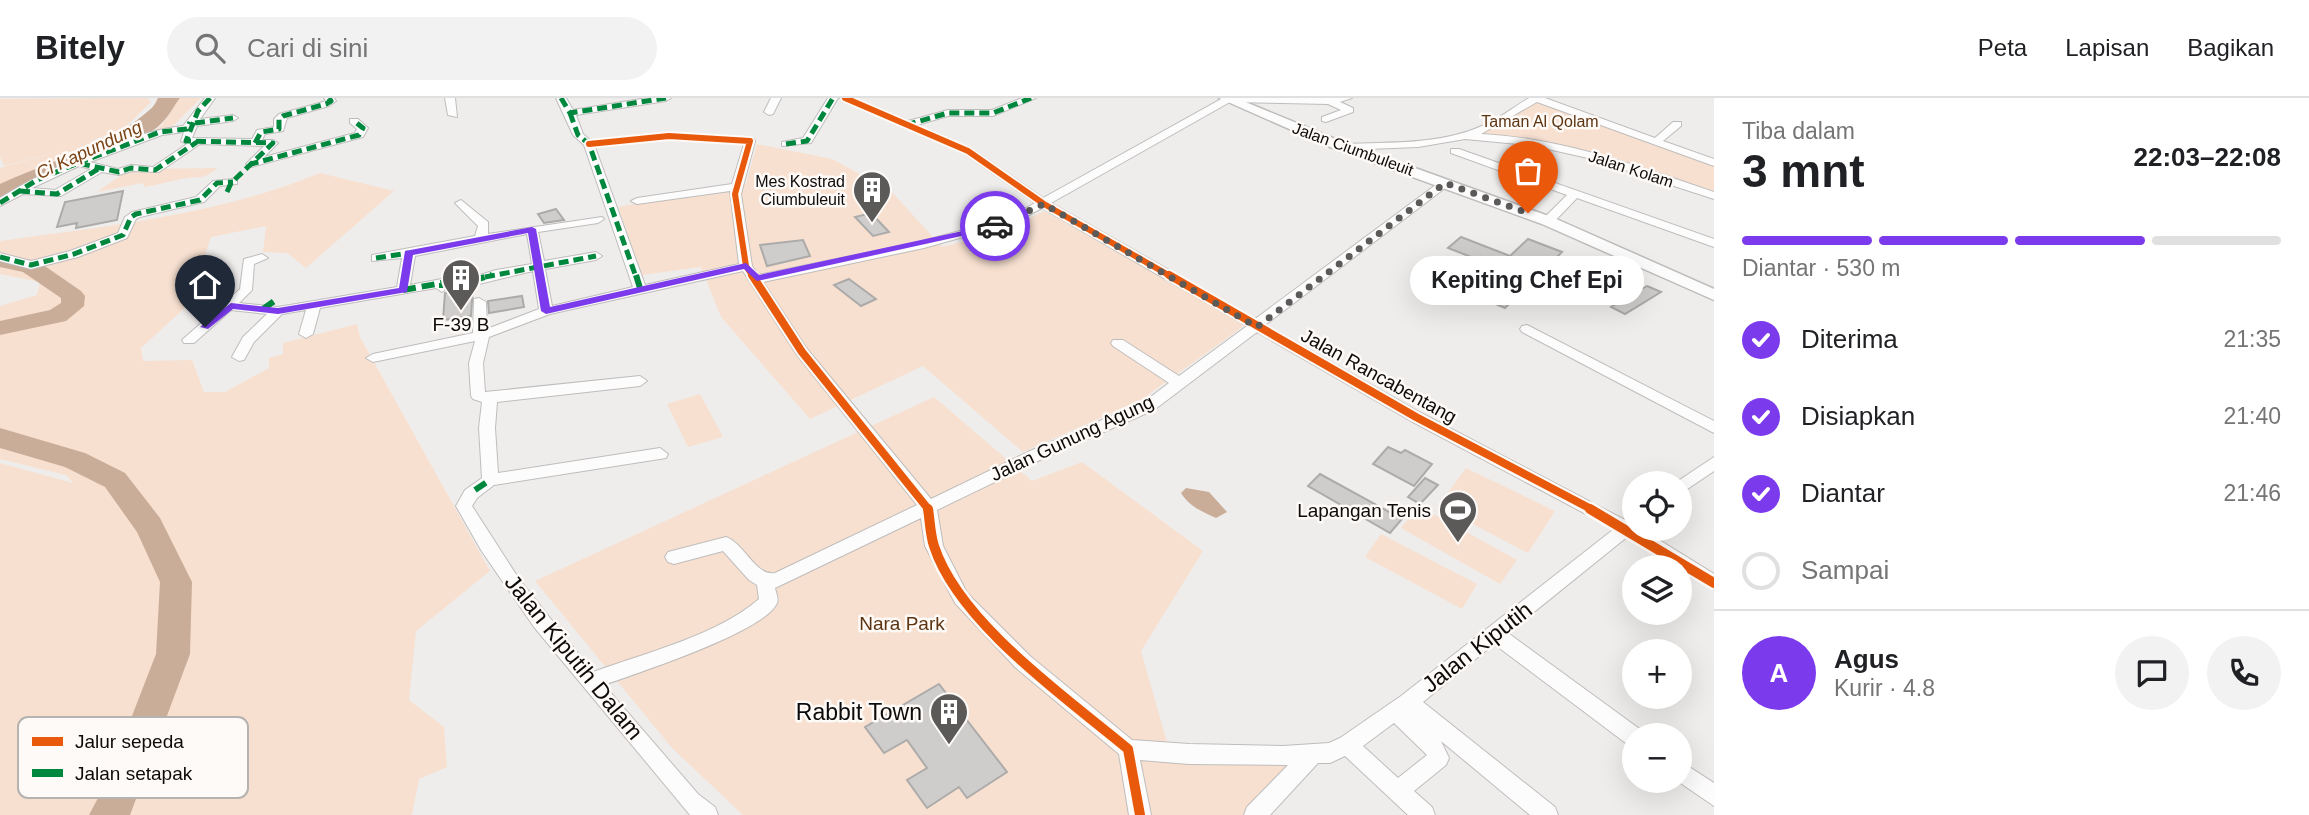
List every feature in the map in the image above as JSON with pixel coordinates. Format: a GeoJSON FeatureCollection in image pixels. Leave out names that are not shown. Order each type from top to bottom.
{"type":"FeatureCollection","features":[{"type":"Feature","properties":{"kind":"main road","name":"Jalan Ciumbuleuit"},"geometry":{"type":"LineString","coordinates":[[1226,99],[1343,147],[1548,221],[1714,295]]}},
{"type":"Feature","properties":{"kind":"street"},"geometry":{"type":"LineString","coordinates":[[0,257],[31,265],[74,254],[123,235],[136,214],[200,201],[217,183],[230,187],[273,143],[197,142],[185,139],[210,98]]}},
{"type":"Feature","properties":{"kind":"street"},"geometry":{"type":"LineString","coordinates":[[255,144],[261,132],[279,129],[280,118],[326,104],[331,101],[329,98]]}},
{"type":"Feature","properties":{"kind":"street"},"geometry":{"type":"LineString","coordinates":[[450,98],[453,115]]}},
{"type":"Feature","properties":{"kind":"street"},"geometry":{"type":"LineString","coordinates":[[561,98],[578,135],[589,144],[640,288]]}},
{"type":"Feature","properties":{"kind":"street"},"geometry":{"type":"LineString","coordinates":[[570,113],[622,110],[666,98]]}},
{"type":"Feature","properties":{"kind":"street"},"geometry":{"type":"LineString","coordinates":[[769,112],[776,98]]}},
{"type":"Feature","properties":{"kind":"street"},"geometry":{"type":"LineString","coordinates":[[786,144],[807,141],[833,98]]}},
{"type":"Feature","properties":{"kind":"street","name":"Jalan Rancabentang"},"geometry":{"type":"LineString","coordinates":[[845,98],[968,151],[1044,204],[1416,417],[1622,521]]}},
{"type":"Feature","properties":{"kind":"street"},"geometry":{"type":"LineString","coordinates":[[906,125],[948,113],[993,113],[1031,98]]}},
{"type":"Feature","properties":{"kind":"street"},"geometry":{"type":"LineString","coordinates":[[373,358],[482,336],[546,311],[640,288],[752,272],[989,228],[1044,204],[1226,99],[1330,102],[1348,98]]}},
{"type":"Feature","properties":{"kind":"street"},"geometry":{"type":"LineString","coordinates":[[1343,147],[1440,142],[1465,136],[1490,127],[1536,98]]}},
{"type":"Feature","properties":{"kind":"street","name":"Jalan Kolam"},"geometry":{"type":"LineString","coordinates":[[1536,98],[1714,163]]}},
{"type":"Feature","properties":{"kind":"street"},"geometry":{"type":"LineString","coordinates":[[1326,119],[1349,110],[1330,102]]}},
{"type":"Feature","properties":{"kind":"street"},"geometry":{"type":"LineString","coordinates":[[891,119],[954,105]]}},
{"type":"Feature","properties":{"kind":"street"},"geometry":{"type":"LineString","coordinates":[[0,203],[19,190],[78,163],[160,132],[187,129],[191,119],[233,118]]}},
{"type":"Feature","properties":{"kind":"street"},"geometry":{"type":"LineString","coordinates":[[251,164],[324,147],[362,133],[363,128],[354,121]]}},
{"type":"Feature","properties":{"kind":"street"},"geometry":{"type":"LineString","coordinates":[[1656,142],[1677,124]]}},
{"type":"Feature","properties":{"kind":"street"},"geometry":{"type":"LineString","coordinates":[[323,131],[324,147]]}},
{"type":"Feature","properties":{"kind":"street"},"geometry":{"type":"LineString","coordinates":[[589,144],[656,136],[750,141],[736,187],[752,272],[802,352],[928,507],[934,545],[961,598],[1023,662],[1128,749],[1140,815]]}},
{"type":"Feature","properties":{"kind":"street","name":"Jalan Kolam"},"geometry":{"type":"LineString","coordinates":[[1465,136],[1506,136],[1559,146],[1714,196]]}},
{"type":"Feature","properties":{"kind":"street"},"geometry":{"type":"LineString","coordinates":[[78,163],[119,172],[131,168],[160,169],[197,142]]}},
{"type":"Feature","properties":{"kind":"street"},"geometry":{"type":"LineString","coordinates":[[1693,145],[1714,153]]}},
{"type":"Feature","properties":{"kind":"street"},"geometry":{"type":"LineString","coordinates":[[1455,151],[1714,243]]}},
{"type":"Feature","properties":{"kind":"street"},"geometry":{"type":"LineString","coordinates":[[19,190],[57,194],[100,168]]}},
{"type":"Feature","properties":{"kind":"street","name":"Jalan Gunung Agung"},"geometry":{"type":"LineString","coordinates":[[765,582],[778,580],[928,507],[1149,406],[1445,183]]}},
{"type":"Feature","properties":{"kind":"street"},"geometry":{"type":"LineString","coordinates":[[637,201],[736,187]]}},
{"type":"Feature","properties":{"kind":"street"},"geometry":{"type":"LineString","coordinates":[[1548,221],[1575,193]]}},
{"type":"Feature","properties":{"kind":"street"},"geometry":{"type":"LineString","coordinates":[[461,203],[484,225],[481,237]]}},
{"type":"Feature","properties":{"kind":"street"},"geometry":{"type":"LineString","coordinates":[[376,258],[481,237],[598,219]]}},
{"type":"Feature","properties":{"kind":"street"},"geometry":{"type":"LineString","coordinates":[[532,229],[536,267],[546,311]]}},
{"type":"Feature","properties":{"kind":"street"},"geometry":{"type":"LineString","coordinates":[[403,290],[408,253]]}},
{"type":"Feature","properties":{"kind":"street"},"geometry":{"type":"LineString","coordinates":[[231,306],[314,304],[442,282],[448,287],[596,256]]}},
{"type":"Feature","properties":{"kind":"street"},"geometry":{"type":"LineString","coordinates":[[189,340],[231,306],[248,285],[248,262],[262,258]]}},
{"type":"Feature","properties":{"kind":"street"},"geometry":{"type":"LineString","coordinates":[[479,302],[482,336],[476,363],[478,396],[491,398],[640,381]]}},
{"type":"Feature","properties":{"kind":"street"},"geometry":{"type":"LineString","coordinates":[[306,334],[314,304]]}},
{"type":"Feature","properties":{"kind":"street"},"geometry":{"type":"LineString","coordinates":[[239,357],[248,340],[273,307]]}},
{"type":"Feature","properties":{"kind":"street"},"geometry":{"type":"LineString","coordinates":[[1527,329],[1714,428]]}},
{"type":"Feature","properties":{"kind":"street"},"geometry":{"type":"LineString","coordinates":[[1118,343],[1179,383]]}},
{"type":"Feature","properties":{"kind":"street"},"geometry":{"type":"LineString","coordinates":[[491,398],[483,485],[660,454]]}},
{"type":"Feature","properties":{"kind":"street"},"geometry":{"type":"LineString","coordinates":[[1692,479],[1714,463]]}},
{"type":"Feature","properties":{"kind":"street","name":"Jalan Kiputih Dalam"},"geometry":{"type":"LineString","coordinates":[[483,485],[464,506],[483,541],[690,801],[707,815]]}},
{"type":"Feature","properties":{"kind":"street","name":"Jalan Kiputih"},"geometry":{"type":"LineString","coordinates":[[1128,749],[1189,754],[1311,756],[1347,745],[1401,707],[1622,531]]}},
{"type":"Feature","properties":{"kind":"street","name":"Jalan Rancabentang"},"geometry":{"type":"LineString","coordinates":[[1653,541],[1714,583]]}},
{"type":"Feature","properties":{"kind":"street"},"geometry":{"type":"LineString","coordinates":[[592,681],[744,622],[769,601],[765,582],[759,579],[734,548],[726,544],[674,557]]}},
{"type":"Feature","properties":{"kind":"street"},"geometry":{"type":"LineString","coordinates":[[1494,634],[1622,728]]}},
{"type":"Feature","properties":{"kind":"street"},"geometry":{"type":"LineString","coordinates":[[1398,791],[1439,758],[1431,743],[1401,707]]}},
{"type":"Feature","properties":{"kind":"street"},"geometry":{"type":"LineString","coordinates":[[1401,707],[1548,815]]}},
{"type":"Feature","properties":{"kind":"street"},"geometry":{"type":"LineString","coordinates":[[1347,745],[1424,815]]}},
{"type":"Feature","properties":{"kind":"street","name":"Jalan Kiputih"},"geometry":{"type":"LineString","coordinates":[[1255,815],[1311,756]]}},
{"type":"Feature","properties":{"kind":"street"},"geometry":{"type":"LineString","coordinates":[[1692,780],[1714,796]]}},
{"type":"Feature","properties":{"kind":"green space"},"geometry":{"type":"Polygon","coordinates":[[[147,98],[151,102],[123,129],[89,142],[143,139],[23,183],[0,196],[0,168],[64,150],[4,166],[0,157],[0,99],[147,98]]]}},
{"type":"Feature","properties":{"kind":"green space"},"geometry":{"type":"Polygon","coordinates":[[[179,98],[201,98],[174,125],[152,133],[162,125],[179,98]]]}},
{"type":"Feature","properties":{"kind":"green space","name":"Taman Al Qolam"},"geometry":{"type":"Polygon","coordinates":[[[1536,98],[1714,163],[1714,196],[1559,146],[1506,136],[1465,136],[1536,98]]]}},
{"type":"Feature","properties":{"kind":"green space"},"geometry":{"type":"Polygon","coordinates":[[[757,144],[832,159],[891,191],[942,247],[1001,232],[1044,211],[1245,325],[1141,400],[1023,452],[923,366],[810,419],[721,317],[701,267],[642,275],[618,207],[746,184],[757,144]]]}},
{"type":"Feature","properties":{"kind":"green space"},"geometry":{"type":"Polygon","coordinates":[[[218,168],[201,177],[144,187],[143,183],[97,192],[130,169],[218,168]]]}},
{"type":"Feature","properties":{"kind":"green space"},"geometry":{"type":"Polygon","coordinates":[[[320,173],[394,191],[306,268],[287,253],[263,252],[266,226],[211,237],[188,305],[141,348],[143,361],[192,360],[204,392],[225,392],[269,368],[269,358],[283,354],[283,343],[357,324],[360,337],[490,571],[416,631],[409,700],[444,727],[447,767],[419,779],[412,815],[0,815],[0,463],[73,483],[66,475],[0,459],[0,306],[37,295],[40,282],[0,274],[0,241],[163,217],[203,209],[320,173]]]}},
{"type":"Feature","properties":{"kind":"green space"},"geometry":{"type":"Polygon","coordinates":[[[700,394],[723,437],[688,447],[667,404],[700,394]]]}},
{"type":"Feature","properties":{"kind":"green space","name":"Nara Park"},"geometry":{"type":"Polygon","coordinates":[[[934,397],[1032,481],[1082,462],[1203,551],[1141,651],[1171,756],[1296,762],[1243,815],[743,815],[672,748],[535,581],[934,397]]]}},
{"type":"Feature","properties":{"kind":"green space"},"geometry":{"type":"Polygon","coordinates":[[[1466,468],[1555,511],[1528,553],[1438,506],[1466,468]]]}},
{"type":"Feature","properties":{"kind":"green space","name":"Lapangan Tenis"},"geometry":{"type":"Polygon","coordinates":[[[1419,506],[1517,560],[1500,584],[1401,528],[1419,506]]]}},
{"type":"Feature","properties":{"kind":"green space","name":"Lapangan Tenis"},"geometry":{"type":"Polygon","coordinates":[[[1381,534],[1477,584],[1462,609],[1365,557],[1381,534]]]}},
{"type":"Feature","properties":{"kind":"shaded area"},"geometry":{"type":"Polygon","coordinates":[[[158,98],[179,98],[171,112],[154,130],[134,138],[93,142],[139,121],[158,98]]]}},
{"type":"Feature","properties":{"kind":"shaded area"},"geometry":{"type":"Polygon","coordinates":[[[1186,488],[1209,492],[1227,512],[1216,518],[1196,508],[1181,493],[1186,488]]]}},
{"type":"Feature","properties":{"kind":"building"},"geometry":{"type":"Polygon","coordinates":[[[123,191],[117,220],[76,228],[77,223],[57,227],[65,202],[123,191]]]}},
{"type":"Feature","properties":{"kind":"building"},"geometry":{"type":"Polygon","coordinates":[[[556,209],[564,220],[544,223],[538,214],[556,209]]]}},
{"type":"Feature","properties":{"kind":"building","name":"Mes Kostrad Ciumbuleuit"},"geometry":{"type":"Polygon","coordinates":[[[871,213],[889,232],[873,236],[855,217],[871,213]]]}},
{"type":"Feature","properties":{"kind":"building"},"geometry":{"type":"Polygon","coordinates":[[[1461,237],[1510,256],[1528,239],[1562,252],[1505,308],[1469,293],[1497,267],[1448,248],[1461,237]]]}},
{"type":"Feature","properties":{"kind":"building"},"geometry":{"type":"Polygon","coordinates":[[[803,240],[810,256],[767,266],[760,245],[803,240]]]}},
{"type":"Feature","properties":{"kind":"building"},"geometry":{"type":"Polygon","coordinates":[[[849,279],[876,299],[861,306],[834,285],[849,279]]]}},
{"type":"Feature","properties":{"kind":"building"},"geometry":{"type":"Polygon","coordinates":[[[1647,286],[1661,292],[1625,314],[1611,307],[1647,286]]]}},
{"type":"Feature","properties":{"kind":"building"},"geometry":{"type":"Polygon","coordinates":[[[473,288],[471,316],[443,320],[445,293],[473,288]]]}},
{"type":"Feature","properties":{"kind":"building"},"geometry":{"type":"Polygon","coordinates":[[[522,296],[524,307],[489,313],[488,301],[522,296]]]}},
{"type":"Feature","properties":{"kind":"building"},"geometry":{"type":"Polygon","coordinates":[[[1388,447],[1401,453],[1405,450],[1432,464],[1414,486],[1373,464],[1388,447]]]}},
{"type":"Feature","properties":{"kind":"building"},"geometry":{"type":"Polygon","coordinates":[[[1320,474],[1402,519],[1390,533],[1308,486],[1320,474]]]}},
{"type":"Feature","properties":{"kind":"building"},"geometry":{"type":"Polygon","coordinates":[[[1425,478],[1438,485],[1420,504],[1408,497],[1425,478]]]}},
{"type":"Feature","properties":{"kind":"building","name":"Rabbit Town"},"geometry":{"type":"Polygon","coordinates":[[[939,684],[1007,772],[967,798],[959,787],[927,808],[907,780],[927,768],[907,740],[884,753],[865,727],[939,684]]]}},
{"type":"Feature","properties":{"kind":"waterway","name":"Ci Kapundung"},"geometry":{"type":"LineString","coordinates":[[0,192],[115,143],[155,116],[171,98]]}},
{"type":"Feature","properties":{"kind":"waterway","name":"Ci Kapundung"},"geometry":{"type":"LineString","coordinates":[[0,260],[31,267],[73,296],[72,306],[58,316],[0,328]]}},
{"type":"Feature","properties":{"kind":"waterway","name":"Ci Kapundung"},"geometry":{"type":"LineString","coordinates":[[0,438],[75,460],[115,480],[149,526],[176,582],[173,654],[150,717]]}},
{"type":"Feature","properties":{"kind":"waterway","name":"Ci Kapundung"},"geometry":{"type":"LineString","coordinates":[[108,815],[119,798]]}},
{"type":"Feature","properties":{"kind":"marked path"},"geometry":{"type":"LineString","coordinates":[[210,98],[198,111],[186,141],[273,143],[251,164],[359,135],[363,128],[354,121]]}},
{"type":"Feature","properties":{"kind":"marked path"},"geometry":{"type":"LineString","coordinates":[[255,143],[261,132],[279,129],[279,119],[283,116],[326,104],[331,101],[329,98]]}},
{"type":"Feature","properties":{"kind":"marked path"},"geometry":{"type":"LineString","coordinates":[[561,98],[570,113],[666,98]]}},
{"type":"Feature","properties":{"kind":"marked path"},"geometry":{"type":"LineString","coordinates":[[786,144],[807,141],[833,98]]}},
{"type":"Feature","properties":{"kind":"marked path"},"geometry":{"type":"LineString","coordinates":[[906,125],[948,113],[993,113],[1031,98]]}},
{"type":"Feature","properties":{"kind":"marked path"},"geometry":{"type":"LineString","coordinates":[[570,113],[578,135],[589,144],[640,288]]}},
{"type":"Feature","properties":{"kind":"marked path"},"geometry":{"type":"LineString","coordinates":[[195,123],[233,118]]}},
{"type":"Feature","properties":{"kind":"marked path"},"geometry":{"type":"LineString","coordinates":[[78,163],[160,132],[187,129],[190,122]]}},
{"type":"Feature","properties":{"kind":"marked path"},"geometry":{"type":"LineString","coordinates":[[0,203],[37,180],[78,163],[119,172],[131,168],[155,170],[197,142]]}},
{"type":"Feature","properties":{"kind":"marked path"},"geometry":{"type":"LineString","coordinates":[[227,192],[231,183],[251,164]]}},
{"type":"Feature","properties":{"kind":"marked path"},"geometry":{"type":"LineString","coordinates":[[20,191],[57,194],[100,168]]}},
{"type":"Feature","properties":{"kind":"marked path"},"geometry":{"type":"LineString","coordinates":[[0,257],[31,265],[74,254],[123,235],[131,217],[136,214],[200,200],[217,183],[233,182]]}},
{"type":"Feature","properties":{"kind":"marked path"},"geometry":{"type":"LineString","coordinates":[[376,258],[409,253]]}},
{"type":"Feature","properties":{"kind":"marked path"},"geometry":{"type":"LineString","coordinates":[[454,286],[500,273],[596,256]]}},
{"type":"Feature","properties":{"kind":"marked path"},"geometry":{"type":"LineString","coordinates":[[403,290],[442,283],[442,288]]}},
{"type":"Feature","properties":{"kind":"marked path"},"geometry":{"type":"LineString","coordinates":[[263,309],[277,299]]}},
{"type":"Feature","properties":{"kind":"marked path"},"geometry":{"type":"LineString","coordinates":[[475,490],[490,480]]}},
{"type":"Feature","properties":{"kind":"cycle path"},"geometry":{"type":"LineString","coordinates":[[845,98],[968,151],[1044,204],[1416,417],[1626,528],[1714,583]]}},
{"type":"Feature","properties":{"kind":"cycle path"},"geometry":{"type":"LineString","coordinates":[[589,144],[669,136],[750,141],[735,194],[746,266],[802,352],[928,507],[934,546],[961,598],[1023,662],[1128,749],[1140,815]]}},
{"type":"Feature","properties":{"kind":"way so far"},"geometry":{"type":"LineString","coordinates":[[995,226],[1044,204],[1257,327],[1309,284],[1445,183],[1528,213]]}},
{"type":"Feature","properties":{"kind":"place","name":"Kepiting Chef Epi"},"geometry":{"type":"Point","coordinates":[1528,213]}},
{"type":"Feature","properties":{"kind":"place","name":"Mes Kostrad Ciumbuleuit"},"geometry":{"type":"Point","coordinates":[872,224]}},
{"type":"Feature","properties":{"kind":"place","name":"F-39 B"},"geometry":{"type":"Point","coordinates":[461,312]}},
{"type":"Feature","properties":{"kind":"place","name":"Lapangan Tenis"},"geometry":{"type":"Point","coordinates":[1458,544]}},
{"type":"Feature","properties":{"kind":"place","name":"Rabbit Town"},"geometry":{"type":"Point","coordinates":[949,746]}},
{"type":"Feature","properties":{"kind":"route"},"geometry":{"type":"LineString","coordinates":[[205,327],[231,306],[278,311],[403,290],[408,253],[532,229],[536,267],[546,311],[746,265],[757,278],[853,260],[995,226]]}}]}
